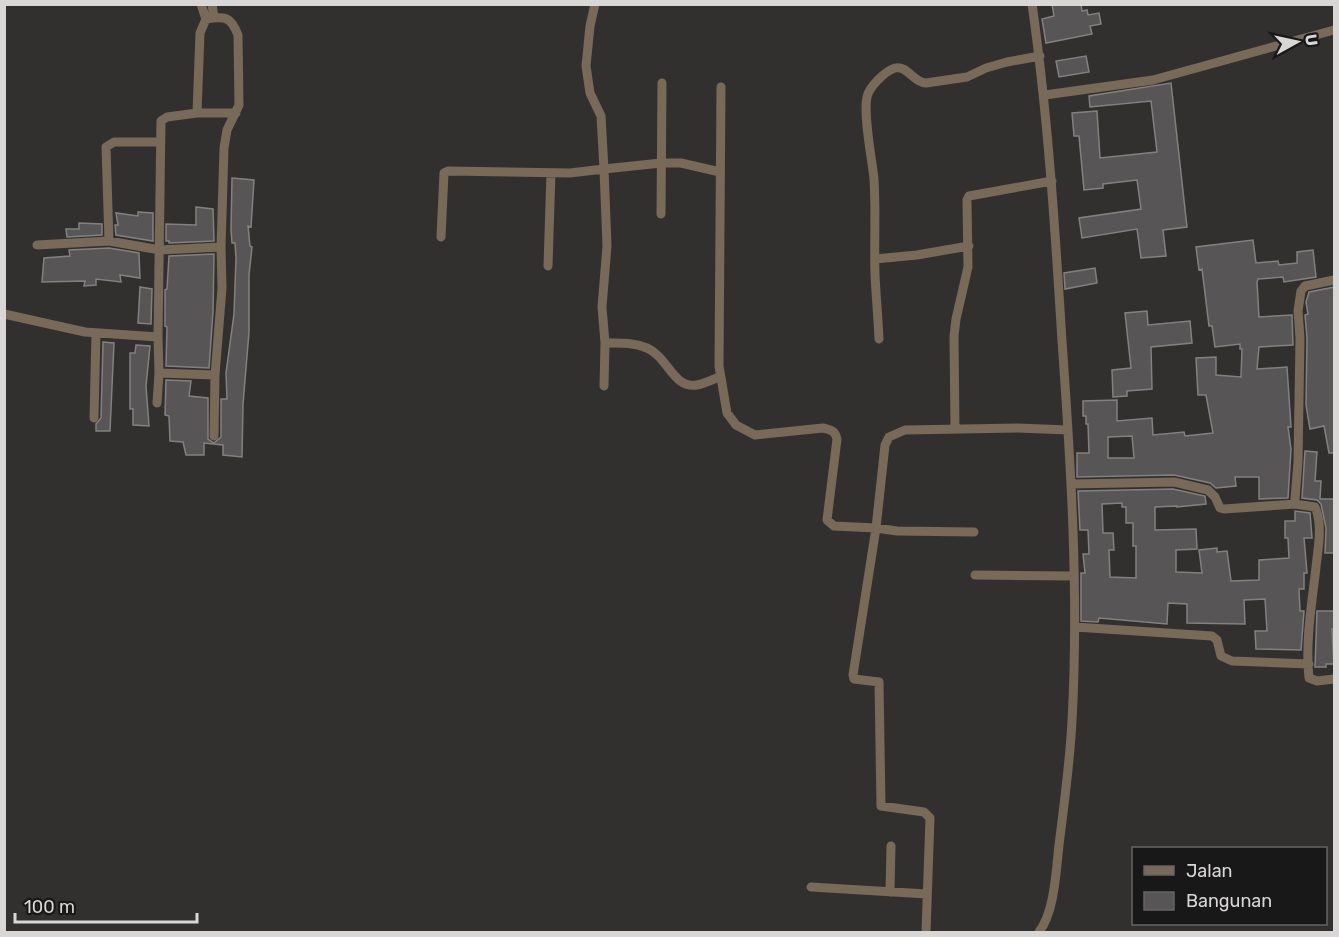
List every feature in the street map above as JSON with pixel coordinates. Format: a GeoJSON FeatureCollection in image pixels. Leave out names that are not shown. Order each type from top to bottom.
{"type":"FeatureCollection","features":[{"type":"Feature","properties":{"kind":"street"},"geometry":{"type":"LineString","coordinates":[[201,4],[210,19]]}},
{"type":"Feature","properties":{"kind":"street"},"geometry":{"type":"LineString","coordinates":[[197,112],[200,33],[210,19],[212,4]]}},
{"type":"Feature","properties":{"kind":"street"},"geometry":{"type":"LineString","coordinates":[[595,4],[586,66],[590,93],[602,116],[607,246],[602,307],[605,343],[604,386]]}},
{"type":"Feature","properties":{"kind":"street"},"geometry":{"type":"LineString","coordinates":[[1032,4],[1045,95],[1052,181],[1071,484],[1075,627],[1068,778],[1051,903],[1039,933]]}},
{"type":"Feature","properties":{"kind":"street"},"geometry":{"type":"LineString","coordinates":[[210,19],[227,18],[235,26],[238,35],[239,105],[227,130],[224,148],[220,247],[222,288],[215,375],[214,436]]}},
{"type":"Feature","properties":{"kind":"street"},"geometry":{"type":"LineString","coordinates":[[1045,95],[1153,80],[1335,30]]}},
{"type":"Feature","properties":{"kind":"street"},"geometry":{"type":"LineString","coordinates":[[879,339],[874,179],[867,97],[876,83],[896,68],[903,68],[920,83],[926,83],[967,77],[986,68],[1040,56]]}},
{"type":"Feature","properties":{"kind":"street"},"geometry":{"type":"LineString","coordinates":[[661,214],[662,83]]}},
{"type":"Feature","properties":{"kind":"street"},"geometry":{"type":"LineString","coordinates":[[722,87],[719,377],[728,414],[736,425],[755,435],[823,428],[836,433],[827,520],[834,526],[897,531],[974,532]]}},
{"type":"Feature","properties":{"kind":"street"},"geometry":{"type":"LineString","coordinates":[[157,403],[161,121],[164,118],[197,112],[236,113]]}},
{"type":"Feature","properties":{"kind":"street"},"geometry":{"type":"LineString","coordinates":[[109,241],[106,147],[114,142],[161,142]]}},
{"type":"Feature","properties":{"kind":"street"},"geometry":{"type":"LineString","coordinates":[[441,237],[444,173],[448,171],[570,173],[661,162],[681,163],[720,172]]}},
{"type":"Feature","properties":{"kind":"street"},"geometry":{"type":"LineString","coordinates":[[548,266],[551,173]]}},
{"type":"Feature","properties":{"kind":"street"},"geometry":{"type":"LineString","coordinates":[[955,429],[954,336],[968,267],[967,204],[969,196],[1052,181]]}},
{"type":"Feature","properties":{"kind":"street"},"geometry":{"type":"LineString","coordinates":[[37,245],[109,241],[160,250],[220,247]]}},
{"type":"Feature","properties":{"kind":"street"},"geometry":{"type":"LineString","coordinates":[[875,259],[969,246]]}},
{"type":"Feature","properties":{"kind":"street"},"geometry":{"type":"LineString","coordinates":[[1295,504],[1299,302],[1301,291],[1305,286],[1335,280]]}},
{"type":"Feature","properties":{"kind":"street"},"geometry":{"type":"LineString","coordinates":[[4,314],[96,333],[158,337]]}},
{"type":"Feature","properties":{"kind":"street"},"geometry":{"type":"LineString","coordinates":[[94,418],[96,333]]}},
{"type":"Feature","properties":{"kind":"street"},"geometry":{"type":"LineString","coordinates":[[605,343],[629,343],[648,348],[667,363],[674,376],[684,384],[696,385],[719,377]]}},
{"type":"Feature","properties":{"kind":"street"},"geometry":{"type":"LineString","coordinates":[[159,373],[215,375]]}},
{"type":"Feature","properties":{"kind":"street"},"geometry":{"type":"LineString","coordinates":[[926,933],[930,818],[924,812],[881,806],[879,682],[854,679],[853,675],[876,528],[885,445],[890,437],[905,430],[1068,430]]}},
{"type":"Feature","properties":{"kind":"street"},"geometry":{"type":"LineString","coordinates":[[1071,484],[1174,482],[1208,490],[1215,497],[1217,504],[1224,509],[1295,504],[1315,507],[1318,513],[1319,530],[1310,624],[1309,678],[1313,681],[1335,679]]}},
{"type":"Feature","properties":{"kind":"street"},"geometry":{"type":"LineString","coordinates":[[975,575],[1074,576]]}},
{"type":"Feature","properties":{"kind":"street"},"geometry":{"type":"LineString","coordinates":[[1075,627],[1212,636],[1217,640],[1221,656],[1232,661],[1309,664]]}},
{"type":"Feature","properties":{"kind":"street"},"geometry":{"type":"LineString","coordinates":[[890,892],[891,846]]}},
{"type":"Feature","properties":{"kind":"street"},"geometry":{"type":"LineString","coordinates":[[811,887],[927,894]]}},
{"type":"Feature","properties":{"kind":"building"},"geometry":{"type":"Polygon","coordinates":[[[1052,4],[1081,4],[1082,11],[1087,10],[1088,15],[1099,13],[1101,24],[1090,26],[1092,34],[1046,43],[1042,19],[1054,16],[1052,4]]]}},
{"type":"Feature","properties":{"kind":"building"},"geometry":{"type":"Polygon","coordinates":[[[1086,56],[1089,72],[1059,77],[1056,61],[1086,56]]]}},
{"type":"Feature","properties":{"kind":"building"},"geometry":{"type":"Polygon","coordinates":[[[1171,83],[1187,227],[1163,230],[1166,256],[1141,258],[1137,229],[1082,238],[1079,218],[1141,209],[1137,180],[1103,184],[1103,188],[1084,190],[1079,136],[1074,136],[1072,113],[1097,111],[1100,158],[1157,152],[1151,101],[1090,107],[1089,96],[1171,83]]]}},
{"type":"Feature","properties":{"kind":"building"},"geometry":{"type":"Polygon","coordinates":[[[232,178],[254,180],[251,227],[248,226],[252,247],[242,457],[223,455],[223,445],[204,443],[204,455],[186,455],[183,442],[170,441],[169,416],[165,415],[166,380],[191,381],[189,396],[208,398],[208,439],[214,443],[221,437],[221,399],[227,399],[226,373],[234,314],[236,258],[231,230],[232,178]]]}},
{"type":"Feature","properties":{"kind":"building"},"geometry":{"type":"Polygon","coordinates":[[[196,207],[213,209],[214,241],[169,243],[166,241],[166,224],[196,225],[196,207]]]}},
{"type":"Feature","properties":{"kind":"building"},"geometry":{"type":"Polygon","coordinates":[[[138,212],[153,213],[153,241],[116,235],[115,225],[118,225],[116,213],[138,216],[138,212]]]}},
{"type":"Feature","properties":{"kind":"building"},"geometry":{"type":"Polygon","coordinates":[[[79,223],[102,224],[102,235],[67,237],[66,229],[79,229],[79,223]]]}},
{"type":"Feature","properties":{"kind":"building"},"geometry":{"type":"Polygon","coordinates":[[[1253,240],[1256,263],[1278,261],[1279,265],[1297,263],[1297,252],[1313,250],[1316,277],[1284,282],[1283,277],[1258,279],[1257,282],[1259,317],[1292,315],[1293,345],[1259,347],[1257,369],[1287,367],[1291,427],[1288,427],[1291,449],[1288,498],[1259,499],[1259,477],[1235,477],[1236,486],[1216,488],[1210,483],[1174,475],[1077,477],[1077,453],[1089,453],[1088,424],[1086,424],[1086,416],[1083,416],[1083,401],[1117,400],[1117,421],[1152,418],[1153,435],[1184,432],[1185,436],[1213,433],[1206,395],[1198,395],[1196,358],[1216,357],[1216,375],[1241,377],[1242,349],[1240,349],[1240,344],[1215,347],[1212,326],[1209,326],[1202,269],[1199,270],[1196,247],[1253,240]],[[1132,436],[1108,437],[1108,458],[1134,458],[1132,436]]]}},
{"type":"Feature","properties":{"kind":"building"},"geometry":{"type":"Polygon","coordinates":[[[109,248],[139,253],[140,278],[120,275],[121,282],[96,279],[96,285],[84,286],[85,281],[42,282],[44,258],[70,256],[69,250],[109,248]]]}},
{"type":"Feature","properties":{"kind":"building"},"geometry":{"type":"Polygon","coordinates":[[[214,254],[209,368],[166,366],[165,290],[167,289],[169,256],[214,254]]]}},
{"type":"Feature","properties":{"kind":"building"},"geometry":{"type":"Polygon","coordinates":[[[1095,268],[1097,283],[1065,289],[1064,273],[1095,268]]]}},
{"type":"Feature","properties":{"kind":"building"},"geometry":{"type":"Polygon","coordinates":[[[140,287],[152,289],[151,324],[138,323],[140,287]]]}},
{"type":"Feature","properties":{"kind":"building"},"geometry":{"type":"Polygon","coordinates":[[[1335,287],[1335,453],[1329,453],[1324,426],[1310,429],[1306,405],[1305,315],[1308,314],[1306,302],[1309,292],[1335,287]]]}},
{"type":"Feature","properties":{"kind":"building"},"geometry":{"type":"Polygon","coordinates":[[[1147,311],[1148,325],[1190,321],[1192,343],[1151,347],[1152,389],[1127,391],[1127,396],[1113,397],[1112,370],[1131,368],[1125,313],[1147,311]]]}},
{"type":"Feature","properties":{"kind":"building"},"geometry":{"type":"Polygon","coordinates":[[[103,342],[114,343],[110,431],[96,431],[96,424],[101,418],[103,342]]]}},
{"type":"Feature","properties":{"kind":"building"},"geometry":{"type":"Polygon","coordinates":[[[136,345],[150,346],[146,386],[149,426],[133,425],[133,409],[130,409],[130,353],[135,353],[136,345]]]}},
{"type":"Feature","properties":{"kind":"building"},"geometry":{"type":"Polygon","coordinates":[[[1305,451],[1317,452],[1315,481],[1321,481],[1320,499],[1335,499],[1335,553],[1325,553],[1326,528],[1321,504],[1317,500],[1302,498],[1305,451]]]}},
{"type":"Feature","properties":{"kind":"building"},"geometry":{"type":"Polygon","coordinates":[[[1173,489],[1205,496],[1206,504],[1155,507],[1155,530],[1196,529],[1197,549],[1176,550],[1176,572],[1202,573],[1199,550],[1217,548],[1217,552],[1227,551],[1231,581],[1259,580],[1259,560],[1289,558],[1288,538],[1285,538],[1285,521],[1295,521],[1295,511],[1310,513],[1312,538],[1304,538],[1307,573],[1304,573],[1304,589],[1299,589],[1300,611],[1304,611],[1301,650],[1256,649],[1255,631],[1267,631],[1265,599],[1244,600],[1245,624],[1187,623],[1187,604],[1168,603],[1167,624],[1099,618],[1098,622],[1081,621],[1081,573],[1085,573],[1083,554],[1089,554],[1088,530],[1080,530],[1078,491],[1173,489]],[[1122,503],[1102,504],[1103,533],[1113,533],[1114,550],[1109,550],[1110,577],[1136,578],[1133,523],[1126,523],[1126,507],[1122,507],[1122,503]]]}},
{"type":"Feature","properties":{"kind":"building"},"geometry":{"type":"Polygon","coordinates":[[[1317,611],[1335,611],[1335,629],[1332,629],[1334,664],[1326,664],[1326,667],[1315,667],[1317,611]]]}}]}
